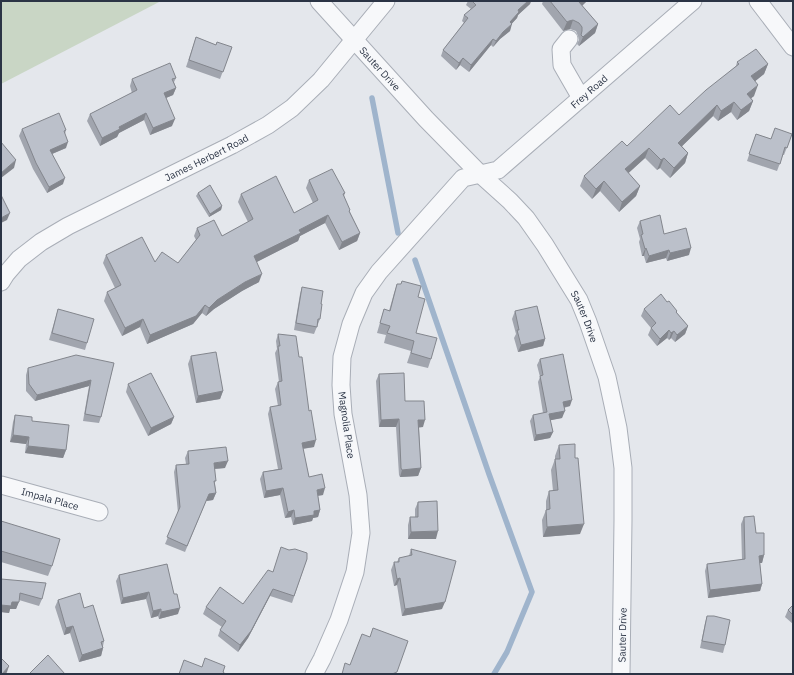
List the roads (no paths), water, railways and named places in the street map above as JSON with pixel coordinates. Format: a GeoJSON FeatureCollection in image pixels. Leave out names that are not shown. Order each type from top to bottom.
{"type":"FeatureCollection","features":[{"type":"Feature","properties":{"kind":"street","name":"Sauter Drive"},"geometry":{"type":"LineString","coordinates":[[319,1],[426,119],[526,218],[560,269],[578,300],[588,322],[607,377],[618,428],[623,468],[621,674]]}},
{"type":"Feature","properties":{"kind":"street","name":"James Herbert Road"},"geometry":{"type":"LineString","coordinates":[[1,282],[19,259],[41,242],[68,226],[268,126],[292,108],[321,80],[386,1]]}},
{"type":"Feature","properties":{"kind":"street","name":"Frey Road"},"geometry":{"type":"LineString","coordinates":[[480,174],[498,170],[693,1]]}},
{"type":"Feature","properties":{"kind":"street"},"geometry":{"type":"LineString","coordinates":[[758,1],[793,47]]}},
{"type":"Feature","properties":{"kind":"street"},"geometry":{"type":"LineString","coordinates":[[569,39],[561,49],[562,65],[581,98]]}},
{"type":"Feature","properties":{"kind":"street","name":"Magnolia Place"},"geometry":{"type":"LineString","coordinates":[[314,674],[339,620],[355,572],[361,533],[358,495],[343,414],[341,385],[342,357],[351,324],[364,293],[379,272],[463,178],[480,174]]}},
{"type":"Feature","properties":{"kind":"street","name":"Impala Place"},"geometry":{"type":"LineString","coordinates":[[1,485],[99,512]]}},
{"type":"Feature","properties":{"kind":"waterway"},"geometry":{"type":"LineString","coordinates":[[372,98],[398,233]]}},
{"type":"Feature","properties":{"kind":"waterway"},"geometry":{"type":"LineString","coordinates":[[415,260],[489,474],[532,592],[507,652],[494,674]]}}]}
